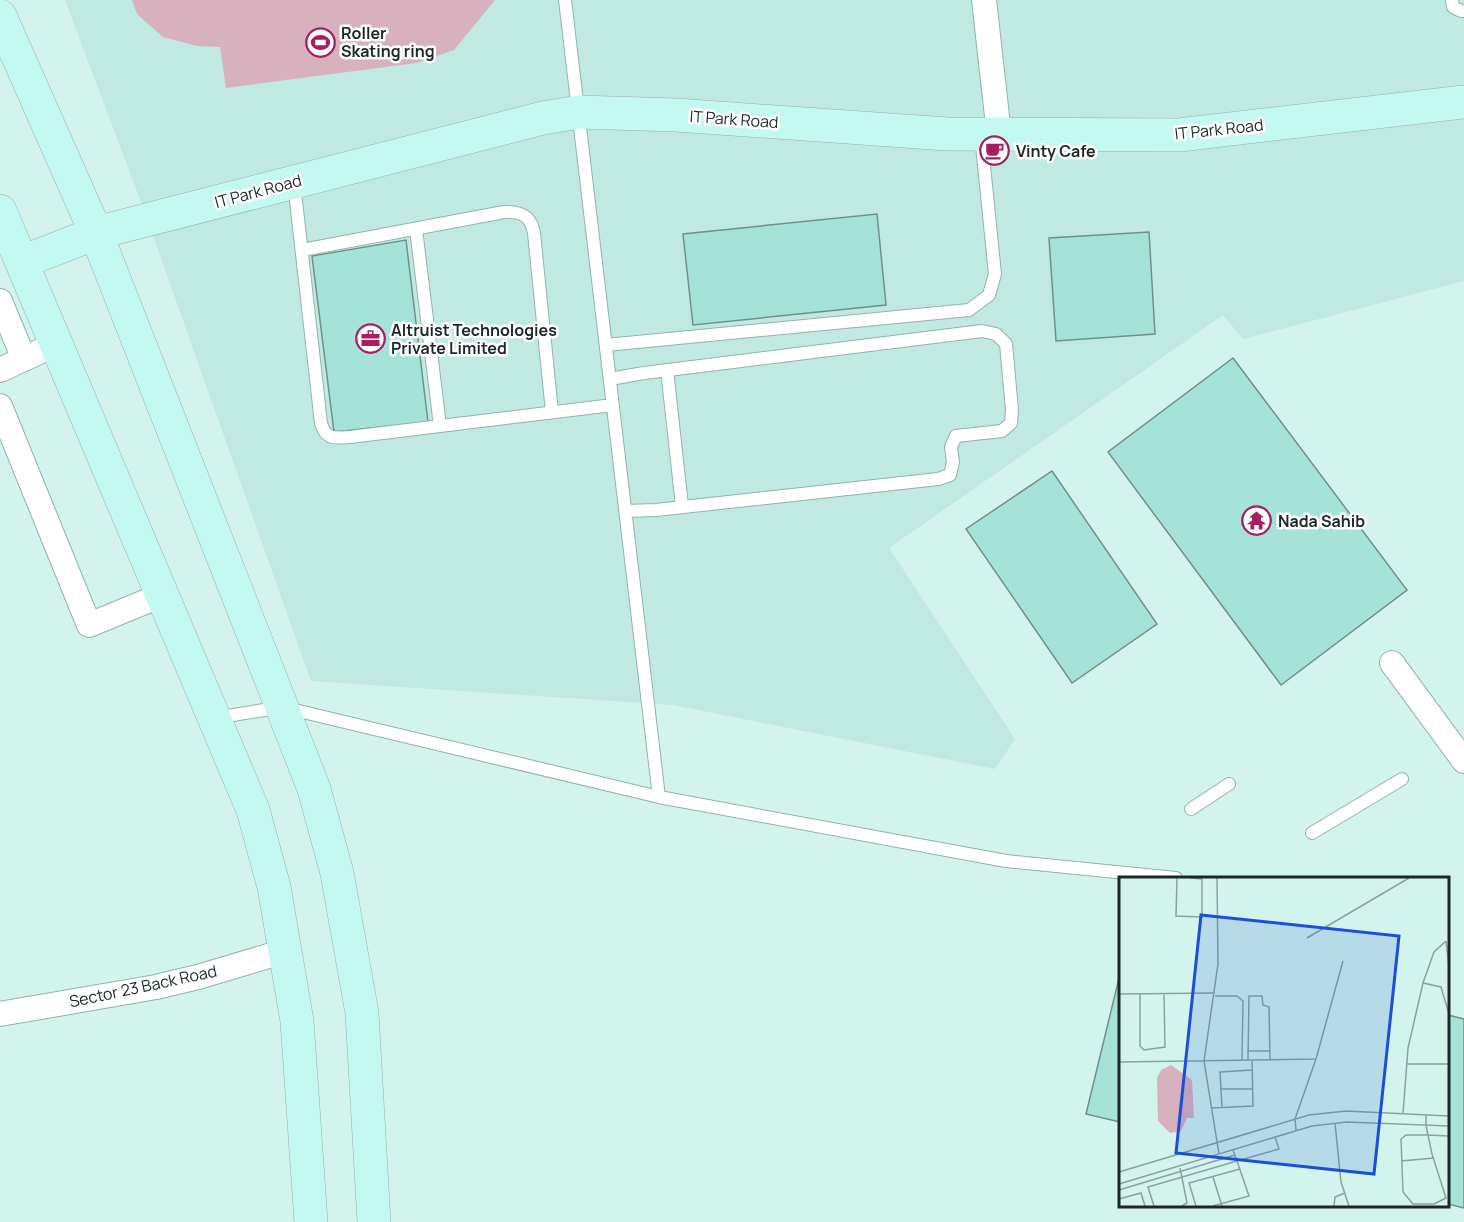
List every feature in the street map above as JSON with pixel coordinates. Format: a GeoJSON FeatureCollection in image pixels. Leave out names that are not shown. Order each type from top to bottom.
{"type":"FeatureCollection","features":[{"type":"Feature","properties":{"kind":"street"},"geometry":{"type":"LineString","coordinates":[[984,0],[990,134]]}},
{"type":"Feature","properties":{"kind":"street"},"geometry":{"type":"LineString","coordinates":[[0,16],[96,233],[314,789],[337,873],[362,1013],[374,1222]]}},
{"type":"Feature","properties":{"kind":"street","name":"IT Park Road"},"geometry":{"type":"LineString","coordinates":[[22,262],[96,233],[543,118],[579,112],[676,115],[947,134],[1179,135],[1464,102]]}},
{"type":"Feature","properties":{"kind":"street"},"geometry":{"type":"LineString","coordinates":[[0,211],[253,810],[274,887],[297,1021],[311,1222]]}},
{"type":"Feature","properties":{"kind":"street"},"geometry":{"type":"LineString","coordinates":[[0,301],[24,359]]}},
{"type":"Feature","properties":{"kind":"street"},"geometry":{"type":"LineString","coordinates":[[0,370],[56,344]]}},
{"type":"Feature","properties":{"kind":"street"},"geometry":{"type":"LineString","coordinates":[[0,406],[89,625],[162,595]]}},
{"type":"Feature","properties":{"kind":"street"},"geometry":{"type":"LineString","coordinates":[[1392,663],[1464,761]]}},
{"type":"Feature","properties":{"kind":"street","name":"Sector 23 Back Road"},"geometry":{"type":"LineString","coordinates":[[0,1014],[156,987],[285,951]]}},
{"type":"Feature","properties":{"kind":"lane"},"geometry":{"type":"LineString","coordinates":[[565,0],[659,796]]}},
{"type":"Feature","properties":{"kind":"lane"},"geometry":{"type":"LineString","coordinates":[[1452,0],[1453,7],[1464,11]]}},
{"type":"Feature","properties":{"kind":"lane"},"geometry":{"type":"LineString","coordinates":[[606,345],[969,310],[989,295],[995,274],[990,134]]}},
{"type":"Feature","properties":{"kind":"lane"},"geometry":{"type":"LineString","coordinates":[[294,182],[321,423],[324,432],[332,438],[350,438],[613,405]]}},
{"type":"Feature","properties":{"kind":"lane"},"geometry":{"type":"LineString","coordinates":[[302,250],[514,212],[522,214],[532,225],[552,412]]}},
{"type":"Feature","properties":{"kind":"lane"},"geometry":{"type":"LineString","coordinates":[[416,229],[440,426]]}},
{"type":"Feature","properties":{"kind":"lane"},"geometry":{"type":"LineString","coordinates":[[610,379],[981,331],[996,334],[1006,344],[1012,410],[1011,423],[1002,431],[956,436],[951,447],[953,462],[950,475],[938,479],[626,512]]}},
{"type":"Feature","properties":{"kind":"lane"},"geometry":{"type":"LineString","coordinates":[[667,370],[682,506]]}},
{"type":"Feature","properties":{"kind":"lane"},"geometry":{"type":"LineString","coordinates":[[214,718],[282,707],[659,796],[1006,861],[1157,877]]}},
{"type":"Feature","properties":{"kind":"lane"},"geometry":{"type":"LineString","coordinates":[[1312,833],[1402,779]]}},
{"type":"Feature","properties":{"kind":"lane"},"geometry":{"type":"LineString","coordinates":[[1191,808],[1229,784]]}},
{"type":"Feature","properties":{"kind":"shaded area"},"geometry":{"type":"Polygon","coordinates":[[[65,0],[1464,0],[1464,281],[1243,339],[1223,315],[889,548],[1015,739],[995,769],[673,705],[311,681],[141,202],[65,0]]]}},
{"type":"Feature","properties":{"kind":"shaded area","name":"Roller Skating ring"},"geometry":{"type":"Polygon","coordinates":[[[132,0],[495,0],[454,50],[416,63],[226,88],[220,47],[197,46],[163,37],[137,14],[132,0]]]}},
{"type":"Feature","properties":{"kind":"building"},"geometry":{"type":"Polygon","coordinates":[[[877,214],[886,305],[693,325],[683,234],[877,214]]]}},
{"type":"Feature","properties":{"kind":"building"},"geometry":{"type":"Polygon","coordinates":[[[1149,232],[1155,334],[1056,341],[1049,238],[1149,232]]]}},
{"type":"Feature","properties":{"kind":"building","name":"Altruist Technologies Private Limited"},"geometry":{"type":"Polygon","coordinates":[[[406,240],[428,422],[334,432],[312,256],[406,240]]]}},
{"type":"Feature","properties":{"kind":"building","name":"Nada Sahib"},"geometry":{"type":"Polygon","coordinates":[[[1233,358],[1407,590],[1281,685],[1108,452],[1233,358]]]}},
{"type":"Feature","properties":{"kind":"building"},"geometry":{"type":"Polygon","coordinates":[[[1052,471],[1157,624],[1072,683],[966,529],[1052,471]]]}},
{"type":"Feature","properties":{"kind":"building"},"geometry":{"type":"Polygon","coordinates":[[[1119,978],[1119,1122],[1086,1114],[1119,978]]]}},
{"type":"Feature","properties":{"kind":"building"},"geometry":{"type":"Polygon","coordinates":[[[1449,1015],[1464,1019],[1464,1208],[1449,1204],[1449,1015]]]}},
{"type":"Feature","properties":{"kind":"place","name":"Roller Skating ring"},"geometry":{"type":"Point","coordinates":[320,42]}},
{"type":"Feature","properties":{"kind":"place","name":"Vinty Cafe"},"geometry":{"type":"Point","coordinates":[995,151]}},
{"type":"Feature","properties":{"kind":"place","name":"Altruist Technologies Private Limited"},"geometry":{"type":"Point","coordinates":[370,339]}},
{"type":"Feature","properties":{"kind":"place","name":"Nada Sahib"},"geometry":{"type":"Point","coordinates":[1257,521]}}]}
